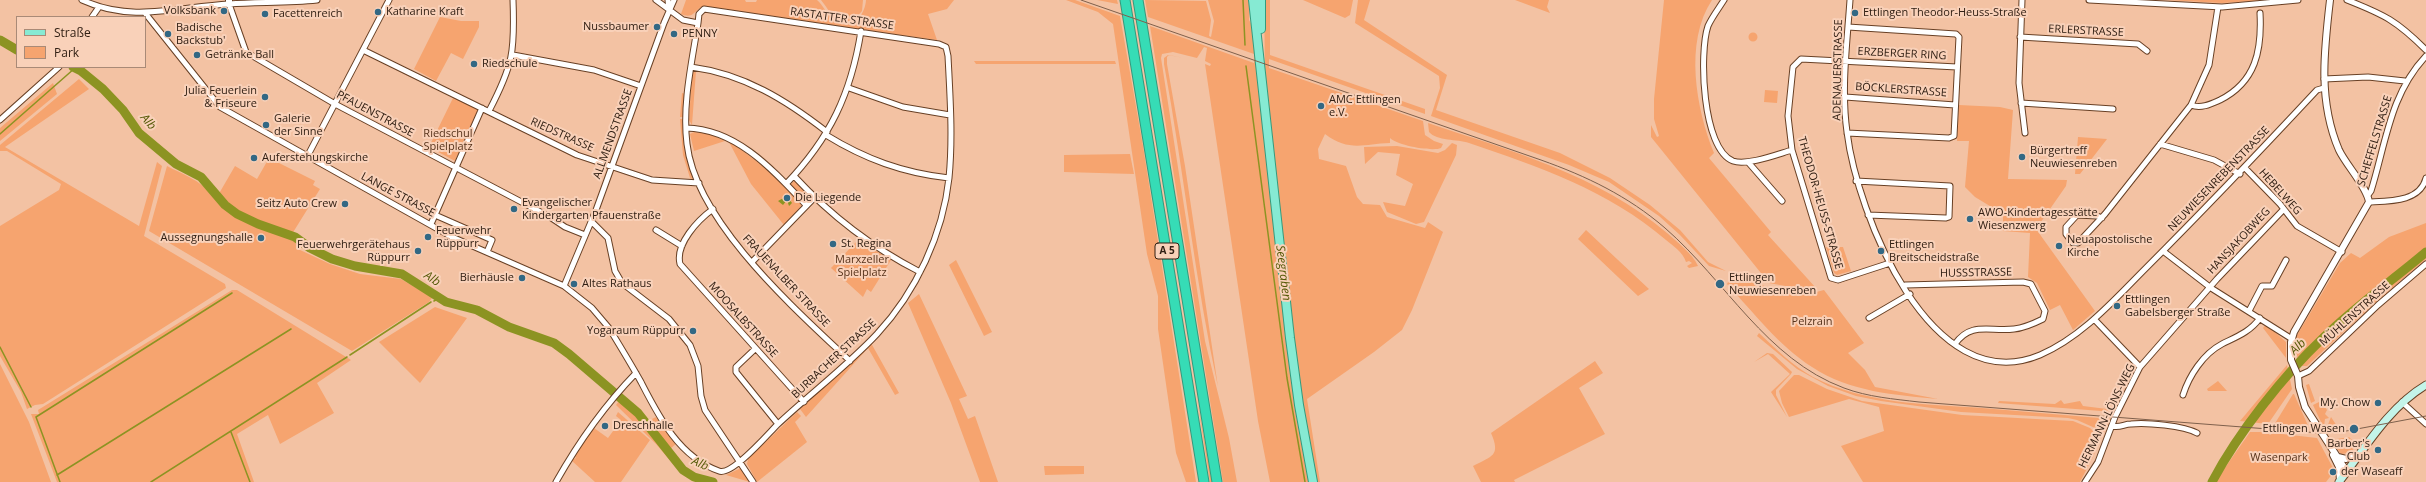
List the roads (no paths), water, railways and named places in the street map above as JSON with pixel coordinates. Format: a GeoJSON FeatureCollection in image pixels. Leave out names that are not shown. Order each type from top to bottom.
{"type":"FeatureCollection","features":[{"type":"Feature","properties":{"kind":"highway","name":"A 5"},"geometry":{"type":"LineString","coordinates":[[1125,0],[1204,482]]}},
{"type":"Feature","properties":{"kind":"highway","name":"A 5"},"geometry":{"type":"LineString","coordinates":[[1138,0],[1217,482]]}},
{"type":"Feature","properties":{"kind":"main road"},"geometry":{"type":"LineString","coordinates":[[1253,0],[1260,50],[1289,332],[1300,411],[1314,482]]}},
{"type":"Feature","properties":{"kind":"main road"},"geometry":{"type":"LineString","coordinates":[[1260,0],[1260,50]]}},
{"type":"Feature","properties":{"kind":"main road"},"geometry":{"type":"LineString","coordinates":[[2340,481],[2402,402],[2426,385]]}},
{"type":"Feature","properties":{"kind":"street"},"geometry":{"type":"LineString","coordinates":[[82,0],[99,7],[124,13],[145,13],[229,2],[317,0]]}},
{"type":"Feature","properties":{"kind":"street"},"geometry":{"type":"LineString","coordinates":[[307,157],[389,0]]}},
{"type":"Feature","properties":{"kind":"street"},"geometry":{"type":"LineString","coordinates":[[489,111],[505,81],[513,55],[513,0]]}},
{"type":"Feature","properties":{"kind":"street"},"geometry":{"type":"LineString","coordinates":[[656,0],[683,20],[698,23]]}},
{"type":"Feature","properties":{"kind":"street","name":"ALLMENDSTRASSE"},"geometry":{"type":"LineString","coordinates":[[668,0],[669,10]]}},
{"type":"Feature","properties":{"kind":"street","name":"ALLMENDSTRASSE"},"geometry":{"type":"LineString","coordinates":[[564,286],[591,221],[674,0]]}},
{"type":"Feature","properties":{"kind":"street"},"geometry":{"type":"LineString","coordinates":[[1724,0],[1708,27],[1704,60],[1706,105],[1720,148],[1727,157],[1734,162],[1748,162],[1792,150]]}},
{"type":"Feature","properties":{"kind":"street","name":"ADENAUERSTRASSE"},"geometry":{"type":"LineString","coordinates":[[1850,0],[1845,97],[1847,133],[1856,181],[1868,215],[1890,263],[1910,294],[1943,336],[1971,354],[1989,360],[2020,361],[2055,348],[2094,319]]}},
{"type":"Feature","properties":{"kind":"street"},"geometry":{"type":"LineString","coordinates":[[2022,0],[2018,63],[2025,134]]}},
{"type":"Feature","properties":{"kind":"street"},"geometry":{"type":"LineString","coordinates":[[2089,0],[2218,7],[2260,5],[2298,0]]}},
{"type":"Feature","properties":{"kind":"street"},"geometry":{"type":"LineString","coordinates":[[2330,0],[2324,55],[2326,110],[2339,150],[2347,165],[2368,195]]}},
{"type":"Feature","properties":{"kind":"street"},"geometry":{"type":"LineString","coordinates":[[2347,0],[2385,15],[2398,24],[2426,50]]}},
{"type":"Feature","properties":{"kind":"street","name":"PFAUENSTRASSE"},"geometry":{"type":"LineString","coordinates":[[229,2],[244,51],[335,104],[550,217],[565,227],[585,235]]}},
{"type":"Feature","properties":{"kind":"street"},"geometry":{"type":"LineString","coordinates":[[93,16],[99,7]]}},
{"type":"Feature","properties":{"kind":"street"},"geometry":{"type":"LineString","coordinates":[[2102,218],[2080,214],[2064,230],[2075,244],[2102,218],[2191,105],[2209,66],[2218,7]]}},
{"type":"Feature","properties":{"kind":"street","name":"RASTATTER STRASSE"},"geometry":{"type":"LineString","coordinates":[[698,23],[699,14],[704,9],[861,31],[939,44],[946,47]]}},
{"type":"Feature","properties":{"kind":"street","name":"LANGE STRASSE"},"geometry":{"type":"LineString","coordinates":[[145,13],[217,105],[307,157],[431,224],[487,252],[564,286],[602,318],[636,373],[661,422],[693,455],[704,464],[722,472],[731,470],[740,460]]}},
{"type":"Feature","properties":{"kind":"street"},"geometry":{"type":"LineString","coordinates":[[2191,105],[2196,107],[2215,102],[2245,82],[2256,63],[2259,53],[2260,13]]}},
{"type":"Feature","properties":{"kind":"street","name":"FRAUENALBER STRASSE"},"geometry":{"type":"LineString","coordinates":[[698,23],[691,67],[686,128],[689,155],[699,183],[713,209],[752,262],[850,361]]}},
{"type":"Feature","properties":{"kind":"street","name":"ERZBERGER RING"},"geometry":{"type":"LineString","coordinates":[[1848,27],[1956,34]]}},
{"type":"Feature","properties":{"kind":"street"},"geometry":{"type":"LineString","coordinates":[[786,184],[827,134],[849,88],[861,31]]}},
{"type":"Feature","properties":{"kind":"street","name":"BÖCKLERSTRASSE"},"geometry":{"type":"LineString","coordinates":[[1847,133],[1949,138],[1954,136],[1959,37],[1956,34]]}},
{"type":"Feature","properties":{"kind":"street","name":"ERLERSTRASSE"},"geometry":{"type":"LineString","coordinates":[[2020,37],[2138,44],[2147,51]]}},
{"type":"Feature","properties":{"kind":"street","name":"BURBACHER STRASSE"},"geometry":{"type":"LineString","coordinates":[[740,460],[778,424],[850,361],[896,311],[920,272],[941,217],[949,178],[950,115],[948,56],[946,47]]}},
{"type":"Feature","properties":{"kind":"street"},"geometry":{"type":"LineString","coordinates":[[363,50],[482,108],[431,224]]}},
{"type":"Feature","properties":{"kind":"street"},"geometry":{"type":"LineString","coordinates":[[513,55],[594,70],[641,86]]}},
{"type":"Feature","properties":{"kind":"street","name":"SCHEFFELSTRASSE"},"geometry":{"type":"LineString","coordinates":[[2292,339],[2369,202],[2368,195],[2371,191],[2394,108],[2405,81],[2426,56]]}},
{"type":"Feature","properties":{"kind":"street","name":"THEODOR-HEUSS-STRASSE"},"geometry":{"type":"LineString","coordinates":[[1846,61],[1801,58],[1793,67],[1788,116],[1792,150],[1831,278],[1834,280],[1890,263]]}},
{"type":"Feature","properties":{"kind":"street","name":"ERZBERGER RING"},"geometry":{"type":"LineString","coordinates":[[1846,61],[1957,67]]}},
{"type":"Feature","properties":{"kind":"street"},"geometry":{"type":"LineString","coordinates":[[691,67],[723,73],[760,88],[795,108],[827,134],[851,150],[883,164],[916,174],[949,178]]}},
{"type":"Feature","properties":{"kind":"street"},"geometry":{"type":"LineString","coordinates":[[0,120],[58,68]]}},
{"type":"Feature","properties":{"kind":"street"},"geometry":{"type":"LineString","coordinates":[[2324,79],[2368,77],[2405,81]]}},
{"type":"Feature","properties":{"kind":"street"},"geometry":{"type":"LineString","coordinates":[[849,88],[903,107],[950,115]]}},
{"type":"Feature","properties":{"kind":"street","name":"NEUWIESENREBENSTRASSE"},"geometry":{"type":"LineString","coordinates":[[2094,319],[2240,174],[2317,90],[2324,88]]}},
{"type":"Feature","properties":{"kind":"street","name":"BÖCKLERSTRASSE"},"geometry":{"type":"LineString","coordinates":[[1845,97],[1955,105]]}},
{"type":"Feature","properties":{"kind":"street"},"geometry":{"type":"LineString","coordinates":[[2021,103],[2113,109]]}},
{"type":"Feature","properties":{"kind":"street","name":"RIEDSTRASSE"},"geometry":{"type":"LineString","coordinates":[[482,108],[565,150],[652,180],[699,183]]}},
{"type":"Feature","properties":{"kind":"street"},"geometry":{"type":"LineString","coordinates":[[686,128],[711,130],[729,138],[759,159],[806,205]]}},
{"type":"Feature","properties":{"kind":"street"},"geometry":{"type":"LineString","coordinates":[[2160,144],[2214,160],[2240,174]]}},
{"type":"Feature","properties":{"kind":"street"},"geometry":{"type":"LineString","coordinates":[[1748,162],[1782,201]]}},
{"type":"Feature","properties":{"kind":"street","name":"HEBELWEG"},"geometry":{"type":"LineString","coordinates":[[2245,168],[2280,204],[2283,210],[2297,226],[2342,252]]}},
{"type":"Feature","properties":{"kind":"street"},"geometry":{"type":"LineString","coordinates":[[794,176],[814,198],[858,236],[920,272]]}},
{"type":"Feature","properties":{"kind":"street"},"geometry":{"type":"LineString","coordinates":[[2369,202],[2408,197],[2425,184],[2426,178]]}},
{"type":"Feature","properties":{"kind":"street"},"geometry":{"type":"LineString","coordinates":[[1856,181],[1950,186],[1949,217],[1868,215]]}},
{"type":"Feature","properties":{"kind":"street"},"geometry":{"type":"LineString","coordinates":[[752,262],[814,198]]}},
{"type":"Feature","properties":{"kind":"street"},"geometry":{"type":"LineString","coordinates":[[656,230],[682,246],[705,215],[713,209]]}},
{"type":"Feature","properties":{"kind":"street","name":"HANSJAKOBWEG"},"geometry":{"type":"LineString","coordinates":[[2211,288],[2216,279],[2283,210]]}},
{"type":"Feature","properties":{"kind":"street"},"geometry":{"type":"LineString","coordinates":[[435,215],[492,240],[487,252]]}},
{"type":"Feature","properties":{"kind":"street"},"geometry":{"type":"LineString","coordinates":[[591,221],[608,238],[615,271],[622,284],[669,319],[690,345],[698,366],[701,396],[705,410],[740,460],[753,482]]}},
{"type":"Feature","properties":{"kind":"street","name":"MOOSALBSTRASSE"},"geometry":{"type":"LineString","coordinates":[[682,246],[679,256],[682,267],[804,402]]}},
{"type":"Feature","properties":{"kind":"street"},"geometry":{"type":"LineString","coordinates":[[2163,251],[2211,288],[2292,339],[2292,361],[2297,374],[2299,387],[2308,413],[2330,448],[2338,467],[2340,481]]}},
{"type":"Feature","properties":{"kind":"street"},"geometry":{"type":"LineString","coordinates":[[2249,311],[2262,286],[2272,286],[2286,260]]}},
{"type":"Feature","properties":{"kind":"street","name":"MÜHLENSTRASSE"},"geometry":{"type":"LineString","coordinates":[[2297,374],[2309,371],[2378,305],[2426,264]]}},
{"type":"Feature","properties":{"kind":"street","name":"HUSSSTRASSE"},"geometry":{"type":"LineString","coordinates":[[1904,285],[2028,282],[2039,297],[2045,312],[2043,319],[2016,329],[1975,329],[1962,335],[1955,344]]}},
{"type":"Feature","properties":{"kind":"street","name":"HERMANN-LÖNS-WEG"},"geometry":{"type":"LineString","coordinates":[[2086,482],[2098,462],[2112,426],[2140,367],[2211,288]]}},
{"type":"Feature","properties":{"kind":"street"},"geometry":{"type":"LineString","coordinates":[[1869,318],[1910,294]]}},
{"type":"Feature","properties":{"kind":"street"},"geometry":{"type":"LineString","coordinates":[[2183,396],[2198,365],[2220,345],[2240,335],[2260,318]]}},
{"type":"Feature","properties":{"kind":"street"},"geometry":{"type":"LineString","coordinates":[[2094,319],[2140,367]]}},
{"type":"Feature","properties":{"kind":"street"},"geometry":{"type":"LineString","coordinates":[[755,349],[736,367],[736,372],[778,424]]}},
{"type":"Feature","properties":{"kind":"street"},"geometry":{"type":"LineString","coordinates":[[556,482],[572,455],[621,388],[636,373]]}},
{"type":"Feature","properties":{"kind":"street"},"geometry":{"type":"LineString","coordinates":[[2402,402],[2426,424]]}},
{"type":"Feature","properties":{"kind":"street"},"geometry":{"type":"LineString","coordinates":[[2112,426],[2118,427],[2131,424],[2187,428],[2197,433]]}},
{"type":"Feature","properties":{"kind":"street"},"geometry":{"type":"LineString","coordinates":[[2330,448],[2338,457],[2346,472]]}},
{"type":"Feature","properties":{"kind":"street"},"geometry":{"type":"LineString","coordinates":[[2338,457],[2346,459],[2360,454]]}},
{"type":"Feature","properties":{"kind":"waterway","name":"Seegraben"},"geometry":{"type":"LineString","coordinates":[[1243,0],[1245,45]]}},
{"type":"Feature","properties":{"kind":"waterway","name":"Alb"},"geometry":{"type":"LineString","coordinates":[[0,40],[16,49]]}},
{"type":"Feature","properties":{"kind":"waterway","name":"Seegraben"},"geometry":{"type":"LineString","coordinates":[[1246,66],[1287,378],[1305,482]]}},
{"type":"Feature","properties":{"kind":"waterway"},"geometry":{"type":"LineString","coordinates":[[0,134],[75,68]]}},
{"type":"Feature","properties":{"kind":"waterway","name":"Alb"},"geometry":{"type":"LineString","coordinates":[[75,68],[103,89],[123,110],[139,133],[176,164],[201,177],[225,205],[237,214],[258,224],[295,237],[310,248],[332,259],[355,266],[402,274],[446,302],[477,310],[509,327],[554,343],[638,413],[683,470],[694,477],[713,482]]}},
{"type":"Feature","properties":{"kind":"waterway","name":"Alb"},"geometry":{"type":"LineString","coordinates":[[2212,482],[2248,425],[2292,370],[2335,326],[2426,252]]}},
{"type":"Feature","properties":{"kind":"waterway"},"geometry":{"type":"LineString","coordinates":[[60,482],[36,417],[232,293]]}},
{"type":"Feature","properties":{"kind":"waterway","name":"Alb"},"geometry":{"type":"LineString","coordinates":[[434,301],[439,298]]}},
{"type":"Feature","properties":{"kind":"waterway"},"geometry":{"type":"LineString","coordinates":[[350,355],[431,302]]}},
{"type":"Feature","properties":{"kind":"waterway"},"geometry":{"type":"LineString","coordinates":[[57,475],[291,329]]}},
{"type":"Feature","properties":{"kind":"waterway"},"geometry":{"type":"LineString","coordinates":[[0,347],[31,407]]}},
{"type":"Feature","properties":{"kind":"waterway"},"geometry":{"type":"LineString","coordinates":[[151,482],[347,357]]}},
{"type":"Feature","properties":{"kind":"waterway"},"geometry":{"type":"LineString","coordinates":[[231,432],[250,482]]}},
{"type":"Feature","properties":{"kind":"tram line"},"geometry":{"type":"LineString","coordinates":[[1081,0],[1541,160],[1606,188],[1636,206],[1665,228],[1708,271],[1769,339],[1792,358],[1816,375],[1844,388],[1862,394],[1919,402],[2320,433],[2341,432],[2426,416]]}},
{"type":"Feature","properties":{"kind":"place","name":"Volksbank"},"geometry":{"type":"Point","coordinates":[224,11]}},
{"type":"Feature","properties":{"kind":"place","name":"Katharine Kraft"},"geometry":{"type":"Point","coordinates":[378,12]}},
{"type":"Feature","properties":{"kind":"place","name":"Ettlingen Theodor-Heuss-Straße"},"geometry":{"type":"Point","coordinates":[1855,13]}},
{"type":"Feature","properties":{"kind":"place","name":"Facettenreich"},"geometry":{"type":"Point","coordinates":[265,14]}},
{"type":"Feature","properties":{"kind":"place","name":"Nussbaumer"},"geometry":{"type":"Point","coordinates":[657,27]}},
{"type":"Feature","properties":{"kind":"place","name":"Badische Backstub'"},"geometry":{"type":"Point","coordinates":[168,34]}},
{"type":"Feature","properties":{"kind":"place","name":"PENNY"},"geometry":{"type":"Point","coordinates":[674,34]}},
{"type":"Feature","properties":{"kind":"place","name":"Getränke Ball"},"geometry":{"type":"Point","coordinates":[197,55]}},
{"type":"Feature","properties":{"kind":"place","name":"Riedschule"},"geometry":{"type":"Point","coordinates":[474,64]}},
{"type":"Feature","properties":{"kind":"place","name":"Julia Feuerlein & Friseure"},"geometry":{"type":"Point","coordinates":[265,97]}},
{"type":"Feature","properties":{"kind":"place","name":"AMC Ettlingen e.V."},"geometry":{"type":"Point","coordinates":[1321,106]}},
{"type":"Feature","properties":{"kind":"place","name":"Galerie der Sinne"},"geometry":{"type":"Point","coordinates":[266,125]}},
{"type":"Feature","properties":{"kind":"place","name":"Bürgertreff Neuwiesenreben"},"geometry":{"type":"Point","coordinates":[2022,157]}},
{"type":"Feature","properties":{"kind":"place","name":"Auferstehungskirche"},"geometry":{"type":"Point","coordinates":[254,158]}},
{"type":"Feature","properties":{"kind":"place","name":"Die Liegende"},"geometry":{"type":"Point","coordinates":[787,198]}},
{"type":"Feature","properties":{"kind":"place","name":"Seitz Auto Crew"},"geometry":{"type":"Point","coordinates":[345,204]}},
{"type":"Feature","properties":{"kind":"place","name":"Evangelischer Kindergarten Pfauenstraße"},"geometry":{"type":"Point","coordinates":[514,209]}},
{"type":"Feature","properties":{"kind":"place","name":"AWO-Kindertagesstätte Wiesenzwerg"},"geometry":{"type":"Point","coordinates":[1970,219]}},
{"type":"Feature","properties":{"kind":"place","name":"Feuerwehr Rüppurr"},"geometry":{"type":"Point","coordinates":[428,237]}},
{"type":"Feature","properties":{"kind":"place","name":"Aussegnungshalle"},"geometry":{"type":"Point","coordinates":[261,238]}},
{"type":"Feature","properties":{"kind":"place","name":"St. Regina"},"geometry":{"type":"Point","coordinates":[833,244]}},
{"type":"Feature","properties":{"kind":"place","name":"Neuapostolische Kirche"},"geometry":{"type":"Point","coordinates":[2059,246]}},
{"type":"Feature","properties":{"kind":"place","name":"Feuerwehrgerätehaus Rüppurr"},"geometry":{"type":"Point","coordinates":[418,251]}},
{"type":"Feature","properties":{"kind":"place","name":"Ettlingen Breitscheidstraße"},"geometry":{"type":"Point","coordinates":[1881,251]}},
{"type":"Feature","properties":{"kind":"place","name":"Bierhäusle"},"geometry":{"type":"Point","coordinates":[522,278]}},
{"type":"Feature","properties":{"kind":"place","name":"Altes Rathaus"},"geometry":{"type":"Point","coordinates":[574,284]}},
{"type":"Feature","properties":{"kind":"place","name":"Ettlingen Neuwiesenreben"},"geometry":{"type":"Point","coordinates":[1720,284]}},
{"type":"Feature","properties":{"kind":"place","name":"Ettlingen Gabelsberger Straße"},"geometry":{"type":"Point","coordinates":[2117,306]}},
{"type":"Feature","properties":{"kind":"place","name":"Yogaraum Rüppurr"},"geometry":{"type":"Point","coordinates":[693,331]}},
{"type":"Feature","properties":{"kind":"place","name":"My. Chow"},"geometry":{"type":"Point","coordinates":[2378,403]}},
{"type":"Feature","properties":{"kind":"place","name":"Dreschhalle"},"geometry":{"type":"Point","coordinates":[605,426]}},
{"type":"Feature","properties":{"kind":"place","name":"Ettlingen Wasen"},"geometry":{"type":"Point","coordinates":[2354,429]}},
{"type":"Feature","properties":{"kind":"place","name":"Barber's Club"},"geometry":{"type":"Point","coordinates":[2378,450]}},
{"type":"Feature","properties":{"kind":"place","name":"der Waseaff"},"geometry":{"type":"Point","coordinates":[2333,472]}},
{"type":"Feature","properties":{"kind":"park label","name":"Riedschul Spielplatz"},"geometry":{"type":"Point","coordinates":[448,140]}},
{"type":"Feature","properties":{"kind":"park label","name":"Marxzeller Spielplatz"},"geometry":{"type":"Point","coordinates":[862,266]}},
{"type":"Feature","properties":{"kind":"park label","name":"Pelzrain"},"geometry":{"type":"Point","coordinates":[1812,322]}},
{"type":"Feature","properties":{"kind":"park label","name":"Wasenpark"},"geometry":{"type":"Point","coordinates":[2279,458]}}]}
